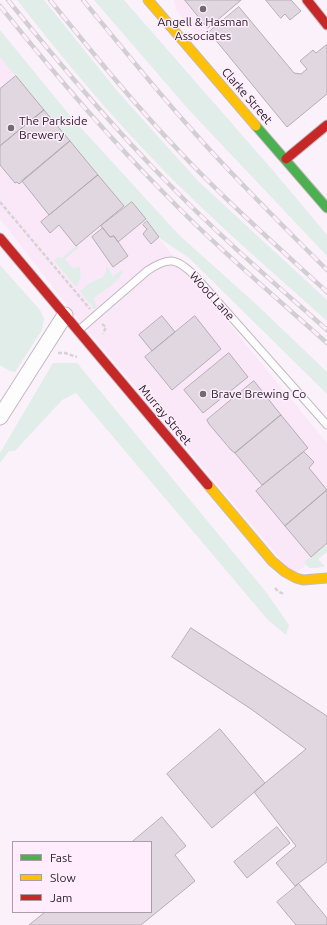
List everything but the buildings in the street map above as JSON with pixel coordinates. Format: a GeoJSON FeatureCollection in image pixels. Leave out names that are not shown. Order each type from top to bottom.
{"type":"FeatureCollection","features":[{"type":"Feature","properties":{"kind":"street","name":"Clarke Street"},"geometry":{"type":"LineString","coordinates":[[148,0],[327,208]]}},
{"type":"Feature","properties":{"kind":"street"},"geometry":{"type":"LineString","coordinates":[[307,0],[327,25]]}},
{"type":"Feature","properties":{"kind":"street"},"geometry":{"type":"LineString","coordinates":[[286,160],[327,125]]}},
{"type":"Feature","properties":{"kind":"street","name":"Murray Street"},"geometry":{"type":"LineString","coordinates":[[0,238],[272,561],[284,573],[294,578],[313,581],[327,578]]}},
{"type":"Feature","properties":{"kind":"street"},"geometry":{"type":"LineString","coordinates":[[0,416],[65,315]]}},
{"type":"Feature","properties":{"kind":"lane","name":"Wood Lane"},"geometry":{"type":"LineString","coordinates":[[78,331],[141,276],[158,264],[170,260],[178,263],[187,268],[195,276],[327,425]]}},
{"type":"Feature","properties":{"kind":"path"},"geometry":{"type":"LineString","coordinates":[[0,202],[92,312]]}},
{"type":"Feature","properties":{"kind":"shaded area"},"geometry":{"type":"Polygon","coordinates":[[[17,0],[44,0],[118,92],[198,181],[327,300],[327,321],[216,222],[176,183],[105,107],[17,0]]]}},
{"type":"Feature","properties":{"kind":"shaded area"},"geometry":{"type":"Polygon","coordinates":[[[94,0],[124,0],[276,174],[327,235],[327,256],[189,110],[94,0]]]}},
{"type":"Feature","properties":{"kind":"shaded area"},"geometry":{"type":"Polygon","coordinates":[[[174,0],[243,0],[198,37],[176,10],[174,0]]]}},
{"type":"Feature","properties":{"kind":"shaded area"},"geometry":{"type":"Polygon","coordinates":[[[0,30],[72,118],[179,235],[257,305],[327,372],[327,394],[189,258],[161,239],[132,202],[124,206],[0,57],[0,30]]]}},
{"type":"Feature","properties":{"kind":"shaded area"},"geometry":{"type":"Polygon","coordinates":[[[0,45],[327,443],[327,547],[294,575],[77,318],[0,219],[0,45]]]}},
{"type":"Feature","properties":{"kind":"shaded area"},"geometry":{"type":"Polygon","coordinates":[[[77,245],[79,247],[65,259],[73,269],[79,266],[80,277],[76,287],[54,260],[58,257],[62,258],[77,245]]]}},
{"type":"Feature","properties":{"kind":"shaded area"},"geometry":{"type":"Polygon","coordinates":[[[0,265],[40,310],[44,319],[42,330],[15,372],[10,371],[0,365],[0,265]]]}},
{"type":"Feature","properties":{"kind":"shaded area"},"geometry":{"type":"Polygon","coordinates":[[[106,265],[112,277],[123,269],[122,274],[116,282],[93,298],[97,307],[94,309],[80,291],[90,283],[103,277],[106,272],[106,265]]]}},
{"type":"Feature","properties":{"kind":"shaded area"},"geometry":{"type":"Polygon","coordinates":[[[53,363],[77,363],[266,592],[289,625],[286,635],[268,620],[76,393],[62,400],[15,451],[9,451],[0,463],[0,453],[53,363]]]}},
{"type":"Feature","properties":{"kind":"shaded area"},"geometry":{"type":"Polygon","coordinates":[[[327,544],[327,552],[318,559],[325,566],[309,568],[304,562],[327,544]]]}},
{"type":"Feature","properties":{"kind":"railway"},"geometry":{"type":"LineString","coordinates":[[8,0],[84,92],[124,137],[184,200],[224,238],[327,330]]}},
{"type":"Feature","properties":{"kind":"railway"},"geometry":{"type":"LineString","coordinates":[[50,0],[130,97],[197,170],[327,292]]}},
{"type":"Feature","properties":{"kind":"railway"},"geometry":{"type":"LineString","coordinates":[[83,0],[150,82],[208,148],[258,201],[327,270]]}},
{"type":"Feature","properties":{"kind":"railway"},"geometry":{"type":"LineString","coordinates":[[0,6],[79,102],[142,171],[223,251],[327,343]]}},
{"type":"Feature","properties":{"kind":"traffic: fast"},"geometry":{"type":"LineString","coordinates":[[256,126],[327,208]]}},
{"type":"Feature","properties":{"kind":"traffic: slow"},"geometry":{"type":"LineString","coordinates":[[148,0],[256,126]]}},
{"type":"Feature","properties":{"kind":"traffic: slow"},"geometry":{"type":"LineString","coordinates":[[208,485],[272,561],[285,572],[303,580],[327,578]]}},
{"type":"Feature","properties":{"kind":"traffic: jam"},"geometry":{"type":"LineString","coordinates":[[307,0],[327,25]]}},
{"type":"Feature","properties":{"kind":"traffic: jam"},"geometry":{"type":"LineString","coordinates":[[286,159],[327,125]]}},
{"type":"Feature","properties":{"kind":"traffic: jam"},"geometry":{"type":"LineString","coordinates":[[0,238],[208,485]]}},
{"type":"Feature","properties":{"kind":"place","name":"Angell & Hasman Associates"},"geometry":{"type":"Point","coordinates":[203,9]}},
{"type":"Feature","properties":{"kind":"place","name":"The Parkside Brewery"},"geometry":{"type":"Point","coordinates":[11,128]}},
{"type":"Feature","properties":{"kind":"place","name":"Brave Brewing Co"},"geometry":{"type":"Point","coordinates":[203,394]}}]}
